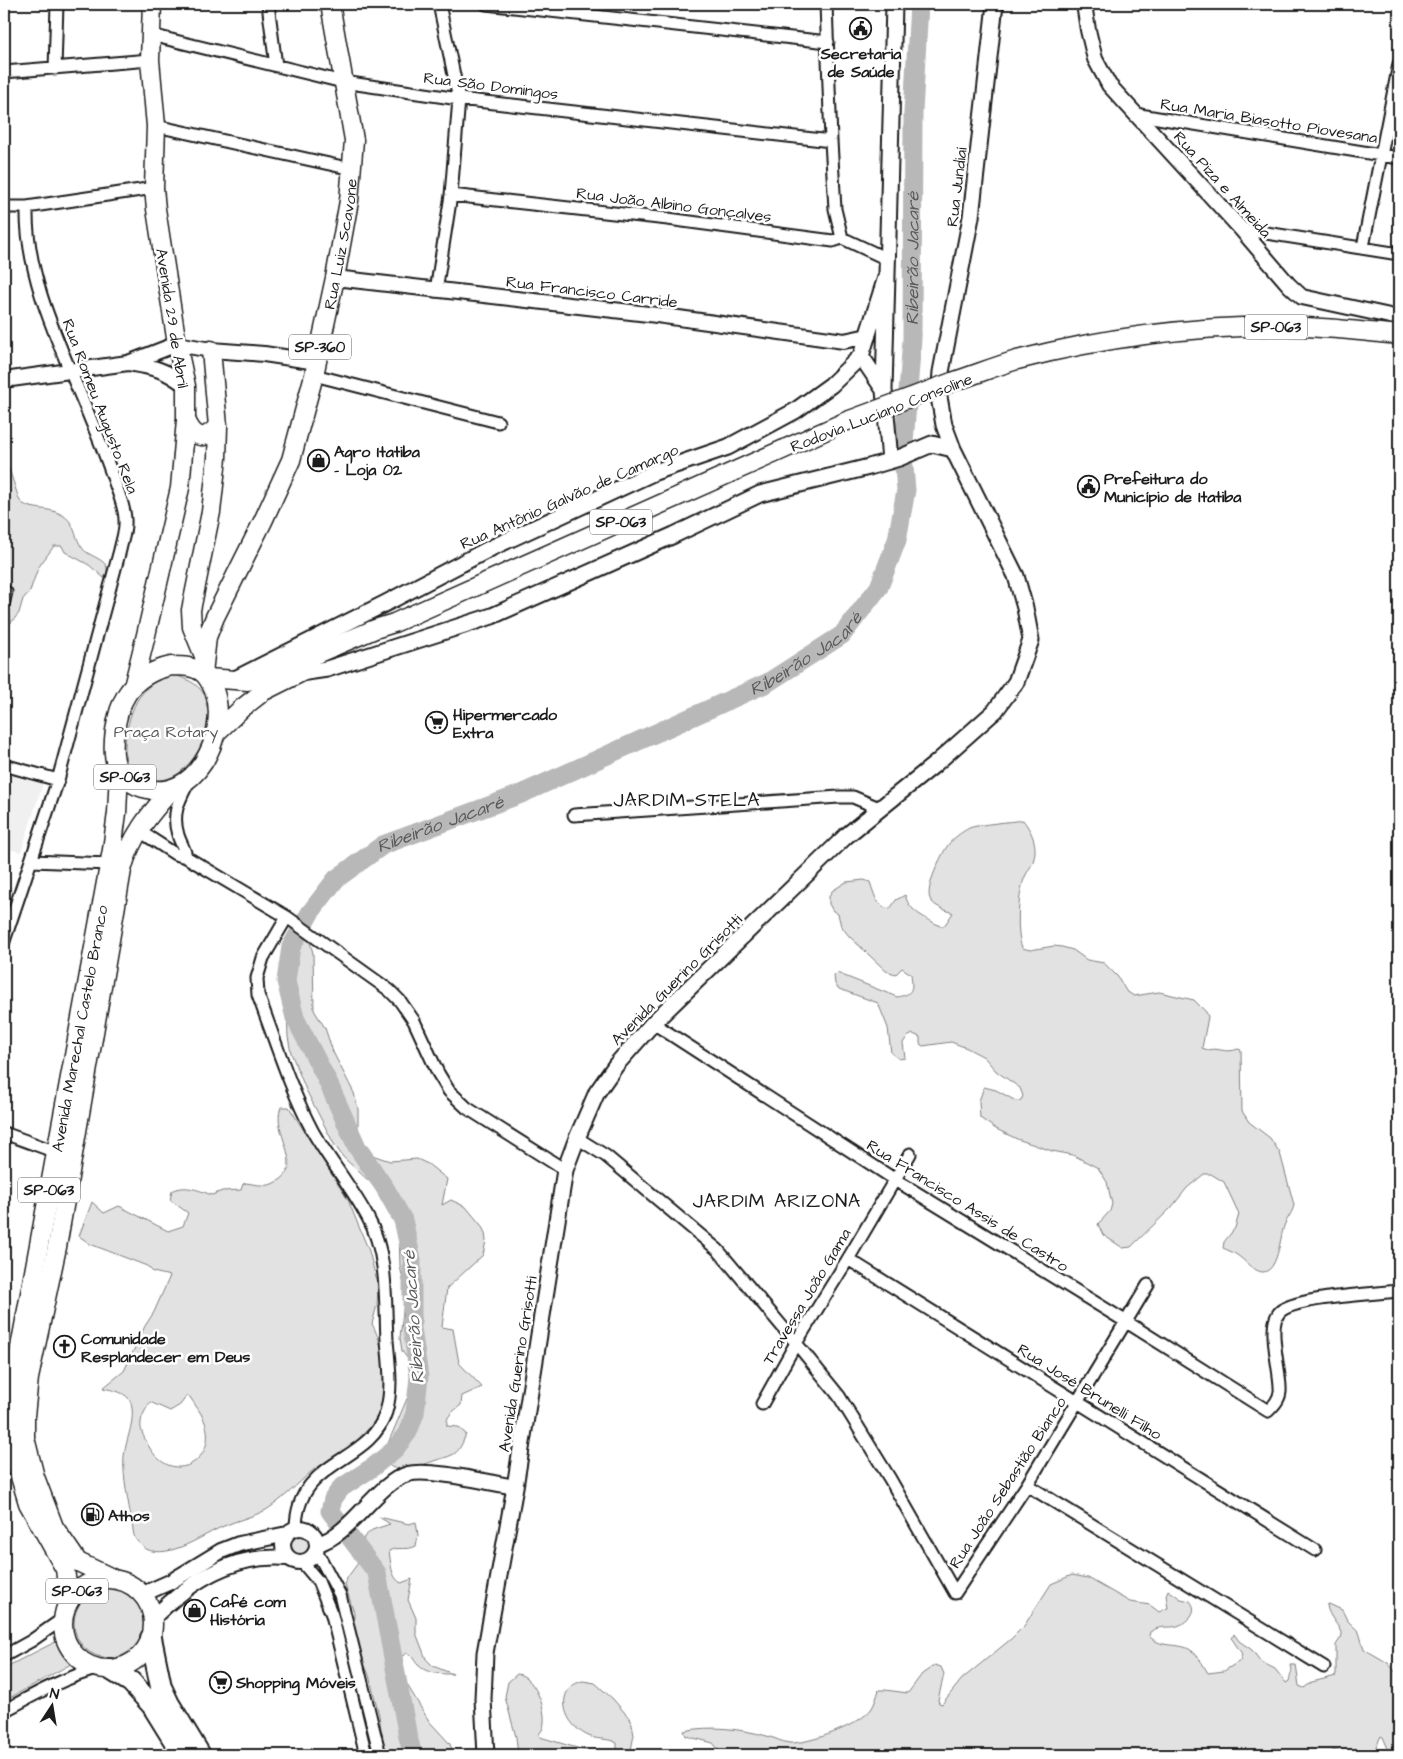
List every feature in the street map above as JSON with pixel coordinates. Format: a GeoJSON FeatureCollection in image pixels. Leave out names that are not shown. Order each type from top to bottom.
{"type":"FeatureCollection","features":[{"type":"Feature","properties":{"kind":"highway"},"geometry":{"type":"LineString","coordinates":[[151,1638],[161,1687],[169,1704],[200,1755]]}},
{"type":"Feature","properties":{"kind":"highway","name":"SP-063"},"geometry":{"type":"LineString","coordinates":[[105,1668],[130,1682],[152,1705],[183,1755]]}},
{"type":"Feature","properties":{"kind":"main road","name":"Avenida 29 de Abril"},"geometry":{"type":"LineString","coordinates":[[133,687],[180,488],[186,420],[186,386],[177,344],[154,188],[156,126],[150,60],[152,4]]}},
{"type":"Feature","properties":{"kind":"main road","name":"Rua Luiz Scavone"},"geometry":{"type":"LineString","coordinates":[[205,669],[207,637],[291,460],[316,368],[336,278],[349,201],[354,140],[330,4]]}},
{"type":"Feature","properties":{"kind":"main road","name":"Rua Antônio Galvão de Camargo"},"geometry":{"type":"LineString","coordinates":[[894,4],[884,390],[895,459]]}},
{"type":"Feature","properties":{"kind":"main road","name":"Rua Jundiaí"},"geometry":{"type":"LineString","coordinates":[[947,377],[971,217],[995,4]]}},
{"type":"Feature","properties":{"kind":"main road","name":"Rua Antônio Galvão de Camargo"},"geometry":{"type":"LineString","coordinates":[[231,681],[386,604],[492,548],[656,472],[728,447],[795,411],[831,385],[861,356],[887,267]]}},
{"type":"Feature","properties":{"kind":"main road","name":"Rodovia Luciano Consoline"},"geometry":{"type":"LineString","coordinates":[[205,669],[231,681],[248,681],[269,674],[375,629],[394,623],[947,377],[1081,346],[1197,330],[1304,326],[1399,335]]}},
{"type":"Feature","properties":{"kind":"main road"},"geometry":{"type":"LineString","coordinates":[[205,669],[192,627],[191,610],[214,493],[217,458],[218,426],[211,350]]}},
{"type":"Feature","properties":{"kind":"main road"},"geometry":{"type":"LineString","coordinates":[[861,356],[884,390]]}},
{"type":"Feature","properties":{"kind":"main road","name":"Avenida Guerino Grisotti"},"geometry":{"type":"LineString","coordinates":[[486,1755],[483,1699],[485,1654],[515,1487],[566,1170],[577,1138],[598,1092],[616,1065],[653,1023],[846,836],[995,711],[1016,682],[1031,640],[1016,576],[953,449],[944,425],[940,396],[947,377]]}},
{"type":"Feature","properties":{"kind":"main road"},"geometry":{"type":"LineString","coordinates":[[186,420],[191,431],[199,436],[209,434],[218,426]]}},
{"type":"Feature","properties":{"kind":"main road"},"geometry":{"type":"LineString","coordinates":[[932,444],[944,425]]}},
{"type":"Feature","properties":{"kind":"main road"},"geometry":{"type":"LineString","coordinates":[[300,673],[326,669],[492,616],[674,535],[760,494],[895,459],[932,444],[953,449]]}},
{"type":"Feature","properties":{"kind":"main road","name":"Rodovia Luciano Consoline"},"geometry":{"type":"LineString","coordinates":[[216,732],[240,709],[264,691],[376,635],[394,623]]}},
{"type":"Feature","properties":{"kind":"main road","name":"SP-063"},"geometry":{"type":"LineString","coordinates":[[171,666],[205,669],[218,703],[219,718],[213,744],[206,760],[190,778],[172,789],[156,790],[143,788],[131,783],[119,771],[114,754],[114,735],[118,716],[126,695],[143,677],[157,670],[171,666]]}},
{"type":"Feature","properties":{"kind":"main road","name":"Avenida Marechal Castelo Branco"},"geometry":{"type":"LineString","coordinates":[[69,1600],[65,1569],[28,1503],[10,1466],[10,1432],[19,1353],[109,864],[117,813],[119,771]]}},
{"type":"Feature","properties":{"kind":"main road","name":"Avenida Marechal Castelo Branco"},"geometry":{"type":"LineString","coordinates":[[114,1579],[78,1562],[54,1527],[35,1477],[25,1438],[25,1416],[29,1378],[57,1247],[122,870],[126,855],[138,830],[172,789]]}},
{"type":"Feature","properties":{"kind":"main road","name":"SP-063"},"geometry":{"type":"LineString","coordinates":[[105,1668],[90,1665],[74,1654],[65,1636],[63,1627],[69,1600],[84,1585],[93,1581],[114,1579],[134,1586],[143,1594]]}},
{"type":"Feature","properties":{"kind":"main road"},"geometry":{"type":"LineString","coordinates":[[105,1668],[121,1667],[136,1660],[147,1648],[151,1638],[154,1618],[150,1605],[143,1594]]}},
{"type":"Feature","properties":{"kind":"street"},"geometry":{"type":"LineString","coordinates":[[55,69],[57,4]]}},
{"type":"Feature","properties":{"kind":"street"},"geometry":{"type":"LineString","coordinates":[[268,4],[276,66]]}},
{"type":"Feature","properties":{"kind":"street"},"geometry":{"type":"LineString","coordinates":[[436,291],[451,195],[459,99],[442,4]]}},
{"type":"Feature","properties":{"kind":"street"},"geometry":{"type":"LineString","coordinates":[[486,4],[828,42]]}},
{"type":"Feature","properties":{"kind":"street"},"geometry":{"type":"LineString","coordinates":[[826,4],[835,209],[842,238]]}},
{"type":"Feature","properties":{"kind":"street","name":"Rua Piza e Almeida"},"geometry":{"type":"LineString","coordinates":[[1084,4],[1095,59],[1109,85],[1241,229],[1289,285],[1302,297],[1399,318]]}},
{"type":"Feature","properties":{"kind":"street","name":"Rua São Domingos"},"geometry":{"type":"LineString","coordinates":[[151,35],[343,82],[459,99],[831,141]]}},
{"type":"Feature","properties":{"kind":"street"},"geometry":{"type":"LineString","coordinates":[[4,72],[150,60]]}},
{"type":"Feature","properties":{"kind":"street"},"geometry":{"type":"LineString","coordinates":[[1362,247],[1399,64]]}},
{"type":"Feature","properties":{"kind":"street","name":"Rua Maria Biasotto Piovesana"},"geometry":{"type":"LineString","coordinates":[[1134,114],[1399,158]]}},
{"type":"Feature","properties":{"kind":"street"},"geometry":{"type":"LineString","coordinates":[[156,126],[352,169]]}},
{"type":"Feature","properties":{"kind":"street"},"geometry":{"type":"LineString","coordinates":[[4,208],[154,188]]}},
{"type":"Feature","properties":{"kind":"street","name":"Rua João Albino Gonçalves"},"geometry":{"type":"LineString","coordinates":[[451,195],[668,219],[833,241],[842,238],[887,267]]}},
{"type":"Feature","properties":{"kind":"street","name":"Rua Romeu Augusto Rela"},"geometry":{"type":"LineString","coordinates":[[4,940],[58,780],[120,550],[125,520],[121,500],[106,457],[42,299],[30,248],[27,206]]}},
{"type":"Feature","properties":{"kind":"street"},"geometry":{"type":"LineString","coordinates":[[1241,229],[1399,254]]}},
{"type":"Feature","properties":{"kind":"street","name":"Rua Francisco Carride"},"geometry":{"type":"LineString","coordinates":[[336,278],[658,315],[844,341],[868,336]]}},
{"type":"Feature","properties":{"kind":"street"},"geometry":{"type":"LineString","coordinates":[[844,341],[861,356]]}},
{"type":"Feature","properties":{"kind":"street"},"geometry":{"type":"LineString","coordinates":[[4,380],[128,363],[177,344],[211,350],[264,354],[498,422]]}},
{"type":"Feature","properties":{"kind":"street"},"geometry":{"type":"LineString","coordinates":[[128,363],[163,370],[174,375],[186,386]]}},
{"type":"Feature","properties":{"kind":"street"},"geometry":{"type":"LineString","coordinates":[[4,765],[58,780]]}},
{"type":"Feature","properties":{"kind":"street"},"geometry":{"type":"LineString","coordinates":[[186,857],[176,828],[175,814],[190,778]]}},
{"type":"Feature","properties":{"kind":"street"},"geometry":{"type":"LineString","coordinates":[[574,815],[839,796],[853,797],[878,808]]}},
{"type":"Feature","properties":{"kind":"street"},"geometry":{"type":"LineString","coordinates":[[138,830],[175,854],[186,857],[287,917],[389,990],[400,1001],[414,1021],[438,1073],[449,1091],[467,1108],[566,1170]]}},
{"type":"Feature","properties":{"kind":"street"},"geometry":{"type":"LineString","coordinates":[[32,861],[109,864]]}},
{"type":"Feature","properties":{"kind":"street"},"geometry":{"type":"LineString","coordinates":[[287,917],[263,958],[257,978],[258,994],[302,1108],[314,1132],[369,1218],[377,1237],[382,1262],[390,1377],[390,1401],[383,1422],[368,1439],[316,1476],[306,1488],[291,1531],[284,1538],[283,1549],[288,1558]]}},
{"type":"Feature","properties":{"kind":"street","name":"Rua Francisco Assis de Castro"},"geometry":{"type":"LineString","coordinates":[[653,1023],[894,1179],[1126,1321],[1268,1411],[1277,1402],[1280,1393],[1274,1336],[1275,1322],[1281,1311],[1295,1304],[1336,1297],[1399,1291]]}},
{"type":"Feature","properties":{"kind":"street"},"geometry":{"type":"LineString","coordinates":[[4,1133],[56,1152]]}},
{"type":"Feature","properties":{"kind":"street"},"geometry":{"type":"LineString","coordinates":[[577,1138],[606,1156],[718,1250],[796,1343]]}},
{"type":"Feature","properties":{"kind":"street","name":"Travessa João Gama"},"geometry":{"type":"LineString","coordinates":[[762,1404],[796,1343],[910,1154]]}},
{"type":"Feature","properties":{"kind":"street","name":"Rua José Brunelli Filho"},"geometry":{"type":"LineString","coordinates":[[848,1258],[1315,1550]]}},
{"type":"Feature","properties":{"kind":"street","name":"Rua João Sebastião Bianco"},"geometry":{"type":"LineString","coordinates":[[796,1343],[839,1396],[890,1479],[955,1593],[1027,1485],[1148,1285]]}},
{"type":"Feature","properties":{"kind":"street"},"geometry":{"type":"LineString","coordinates":[[154,1618],[175,1597],[219,1569],[239,1561],[275,1557],[302,1562],[311,1558],[316,1547],[335,1536],[395,1480],[408,1474],[421,1472],[440,1474],[515,1487]]}},
{"type":"Feature","properties":{"kind":"street"},"geometry":{"type":"LineString","coordinates":[[1027,1485],[1324,1667]]}},
{"type":"Feature","properties":{"kind":"street"},"geometry":{"type":"LineString","coordinates":[[143,1594],[170,1582],[221,1550],[291,1531],[305,1529],[310,1532],[340,1595],[380,1755]]}},
{"type":"Feature","properties":{"kind":"street"},"geometry":{"type":"LineString","coordinates":[[302,1562],[318,1580],[332,1615],[366,1755]]}},
{"type":"Feature","properties":{"kind":"street"},"geometry":{"type":"LineString","coordinates":[[4,1656],[31,1641],[64,1618]]}},
{"type":"Feature","properties":{"kind":"street"},"geometry":{"type":"LineString","coordinates":[[4,1711],[50,1686],[78,1674],[105,1668]]}},
{"type":"Feature","properties":{"kind":"shaded area"},"geometry":{"type":"Polygon","coordinates":[[[4,770],[44,780],[21,852],[4,848],[4,770]]]}},
{"type":"Feature","properties":{"kind":"green space"},"geometry":{"type":"Polygon","coordinates":[[[4,457],[20,501],[26,506],[53,511],[67,518],[83,549],[101,560],[107,567],[104,578],[89,565],[65,552],[62,546],[54,546],[38,568],[30,591],[23,599],[19,613],[11,623],[8,606],[4,604],[4,457]]]}},
{"type":"Feature","properties":{"kind":"green space","name":"Praça Rotary"},"geometry":{"type":"Polygon","coordinates":[[[175,675],[194,684],[208,700],[206,704],[210,714],[209,724],[198,751],[180,772],[166,779],[159,780],[143,777],[131,770],[126,759],[125,742],[129,722],[138,699],[145,690],[162,678],[175,675]]]}},
{"type":"Feature","properties":{"kind":"green space"},"geometry":{"type":"Polygon","coordinates":[[[1023,820],[1032,835],[1035,852],[1021,889],[1018,924],[1022,948],[1030,950],[1054,946],[1062,947],[1073,950],[1087,960],[1104,963],[1118,977],[1126,991],[1134,996],[1159,992],[1194,1000],[1206,1012],[1208,1017],[1202,1048],[1208,1050],[1241,1050],[1242,1111],[1249,1122],[1270,1138],[1280,1153],[1294,1205],[1284,1226],[1278,1254],[1272,1267],[1267,1271],[1262,1272],[1255,1269],[1235,1254],[1223,1248],[1224,1242],[1235,1228],[1239,1214],[1224,1182],[1211,1174],[1204,1174],[1187,1188],[1171,1208],[1131,1247],[1123,1248],[1103,1235],[1098,1224],[1110,1211],[1112,1204],[1107,1182],[1098,1168],[1073,1155],[1052,1151],[1017,1139],[996,1129],[980,1118],[979,1101],[984,1087],[996,1090],[1016,1101],[1021,1100],[1023,1096],[1020,1088],[996,1071],[984,1057],[951,1042],[923,1046],[920,1044],[920,1037],[913,1034],[907,1037],[903,1043],[905,1058],[899,1059],[891,1053],[888,1028],[878,1003],[839,989],[835,984],[834,976],[837,973],[897,997],[909,993],[912,988],[911,974],[902,968],[896,974],[886,971],[849,936],[841,926],[838,914],[833,911],[829,904],[829,896],[832,891],[846,882],[864,880],[870,882],[876,899],[885,908],[890,909],[896,900],[905,895],[910,906],[919,914],[940,926],[944,926],[953,913],[934,904],[929,894],[934,872],[948,845],[969,828],[1023,820]]]}},
{"type":"Feature","properties":{"kind":"green space"},"geometry":{"type":"Polygon","coordinates":[[[306,937],[310,942],[313,953],[314,1010],[325,1028],[333,1052],[354,1093],[358,1109],[358,1132],[363,1145],[372,1155],[390,1161],[417,1159],[428,1164],[447,1179],[442,1205],[451,1200],[466,1207],[485,1233],[486,1241],[483,1255],[447,1288],[442,1327],[453,1329],[459,1363],[482,1387],[462,1396],[461,1405],[447,1419],[447,1426],[458,1427],[466,1434],[458,1450],[448,1457],[408,1468],[393,1468],[388,1464],[386,1458],[386,1448],[409,1394],[412,1376],[410,1362],[402,1351],[400,1338],[404,1285],[400,1266],[399,1233],[390,1209],[383,1197],[343,1157],[334,1144],[306,1090],[291,1053],[288,1037],[286,975],[294,949],[301,939],[306,937]]]}},
{"type":"Feature","properties":{"kind":"green space"},"geometry":{"type":"Polygon","coordinates":[[[281,1107],[289,1107],[348,1200],[369,1251],[378,1286],[377,1305],[372,1324],[377,1334],[385,1369],[385,1394],[382,1405],[374,1421],[359,1438],[335,1457],[315,1469],[266,1510],[224,1526],[186,1545],[155,1552],[146,1549],[134,1536],[124,1463],[125,1449],[132,1423],[131,1403],[127,1396],[103,1388],[124,1371],[170,1276],[153,1272],[147,1266],[90,1244],[79,1236],[92,1202],[104,1213],[119,1206],[168,1231],[183,1226],[188,1213],[170,1200],[172,1191],[187,1188],[212,1195],[222,1191],[241,1190],[243,1184],[246,1183],[270,1185],[280,1180],[287,1173],[289,1165],[279,1116],[281,1107]],[[187,1396],[180,1405],[170,1411],[150,1402],[141,1420],[141,1428],[146,1441],[156,1456],[168,1465],[179,1467],[190,1464],[199,1457],[205,1447],[207,1434],[204,1420],[190,1397],[187,1396]]]}},
{"type":"Feature","properties":{"kind":"green space"},"geometry":{"type":"Polygon","coordinates":[[[379,1517],[409,1524],[416,1522],[418,1535],[416,1546],[389,1551],[392,1568],[395,1577],[401,1583],[412,1579],[408,1600],[416,1618],[416,1633],[426,1659],[433,1666],[453,1674],[430,1672],[418,1665],[407,1653],[401,1657],[403,1678],[429,1721],[450,1744],[454,1755],[385,1755],[379,1715],[369,1675],[358,1650],[354,1633],[354,1613],[345,1585],[347,1578],[358,1563],[364,1537],[372,1530],[390,1524],[379,1517]]]}},
{"type":"Feature","properties":{"kind":"green space"},"geometry":{"type":"Polygon","coordinates":[[[300,1536],[307,1539],[310,1546],[307,1553],[300,1556],[293,1553],[290,1546],[293,1539],[300,1536]]]}},
{"type":"Feature","properties":{"kind":"green space"},"geometry":{"type":"Polygon","coordinates":[[[1072,1575],[1088,1578],[1130,1602],[1150,1605],[1159,1612],[1168,1608],[1166,1595],[1168,1590],[1181,1599],[1190,1601],[1193,1606],[1193,1612],[1185,1622],[1175,1627],[1156,1629],[1150,1632],[1149,1636],[1167,1645],[1191,1650],[1208,1673],[1224,1671],[1240,1661],[1242,1654],[1232,1639],[1234,1634],[1239,1641],[1252,1650],[1261,1662],[1275,1669],[1286,1683],[1289,1681],[1292,1670],[1291,1665],[1296,1665],[1299,1686],[1304,1688],[1312,1682],[1336,1676],[1336,1645],[1342,1636],[1329,1613],[1327,1605],[1329,1604],[1342,1610],[1347,1620],[1359,1632],[1364,1649],[1388,1663],[1399,1675],[1399,1745],[1396,1749],[1389,1751],[1381,1736],[1372,1755],[1362,1755],[1358,1751],[1348,1754],[1333,1750],[1329,1755],[723,1755],[713,1743],[686,1736],[684,1731],[715,1728],[747,1731],[789,1743],[821,1737],[846,1727],[866,1714],[872,1708],[879,1690],[908,1693],[922,1674],[935,1665],[941,1667],[944,1674],[938,1700],[942,1704],[962,1679],[1024,1626],[1051,1584],[1072,1575]]]}},
{"type":"Feature","properties":{"kind":"green space"},"geometry":{"type":"Polygon","coordinates":[[[109,1588],[122,1591],[134,1598],[141,1610],[144,1623],[141,1636],[134,1648],[122,1655],[109,1658],[96,1655],[84,1648],[77,1636],[74,1623],[77,1610],[84,1598],[96,1591],[109,1588]]]}},
{"type":"Feature","properties":{"kind":"green space"},"geometry":{"type":"Polygon","coordinates":[[[59,1640],[71,1660],[71,1664],[4,1701],[4,1668],[59,1640]]]}},
{"type":"Feature","properties":{"kind":"green space"},"geometry":{"type":"Polygon","coordinates":[[[517,1674],[524,1676],[530,1682],[540,1700],[544,1720],[543,1728],[539,1734],[540,1737],[587,1751],[594,1755],[518,1755],[516,1737],[505,1697],[508,1682],[517,1674]]]}},
{"type":"Feature","properties":{"kind":"green space"},"geometry":{"type":"Polygon","coordinates":[[[583,1681],[595,1683],[613,1699],[631,1720],[634,1735],[630,1755],[612,1755],[617,1750],[617,1743],[585,1734],[571,1722],[566,1710],[566,1694],[571,1686],[583,1681]]]}},
{"type":"Feature","properties":{"kind":"waterway","name":"Ribeirão Jacaré"},"geometry":{"type":"LineString","coordinates":[[413,1755],[377,1573],[330,1511],[333,1499],[341,1488],[373,1467],[395,1449],[408,1432],[415,1413],[419,1377],[412,1328],[412,1260],[403,1220],[385,1188],[357,1147],[326,1078],[295,1018],[286,981],[291,947],[310,913],[336,879],[383,845],[521,794],[767,683],[842,635],[879,587],[897,540],[906,490],[903,456],[912,339],[913,113],[919,4]]}},
{"type":"Feature","properties":{"kind":"place","name":"Secretaria de Saúde"},"geometry":{"type":"Point","coordinates":[861,29]}},
{"type":"Feature","properties":{"kind":"place","name":"Agro Itatiba – Loja 02"},"geometry":{"type":"Point","coordinates":[318,460]}},
{"type":"Feature","properties":{"kind":"place","name":"Prefeitura do Município de Itatiba"},"geometry":{"type":"Point","coordinates":[1088,487]}},
{"type":"Feature","properties":{"kind":"place","name":"Hipermercado Extra"},"geometry":{"type":"Point","coordinates":[437,723]}},
{"type":"Feature","properties":{"kind":"place","name":"Comunidade Resplandecer em Deus"},"geometry":{"type":"Point","coordinates":[65,1347]}},
{"type":"Feature","properties":{"kind":"place","name":"Athos"},"geometry":{"type":"Point","coordinates":[92,1515]}},
{"type":"Feature","properties":{"kind":"place","name":"Café com História"},"geometry":{"type":"Point","coordinates":[194,1610]}},
{"type":"Feature","properties":{"kind":"place","name":"Shopping Móveis"},"geometry":{"type":"Point","coordinates":[220,1682]}},
{"type":"Feature","properties":{"kind":"district","name":"JARDIM STELA"},"geometry":{"type":"Point","coordinates":[687,799]}},
{"type":"Feature","properties":{"kind":"district","name":"JARDIM ARIZONA"},"geometry":{"type":"Point","coordinates":[777,1200]}}]}
